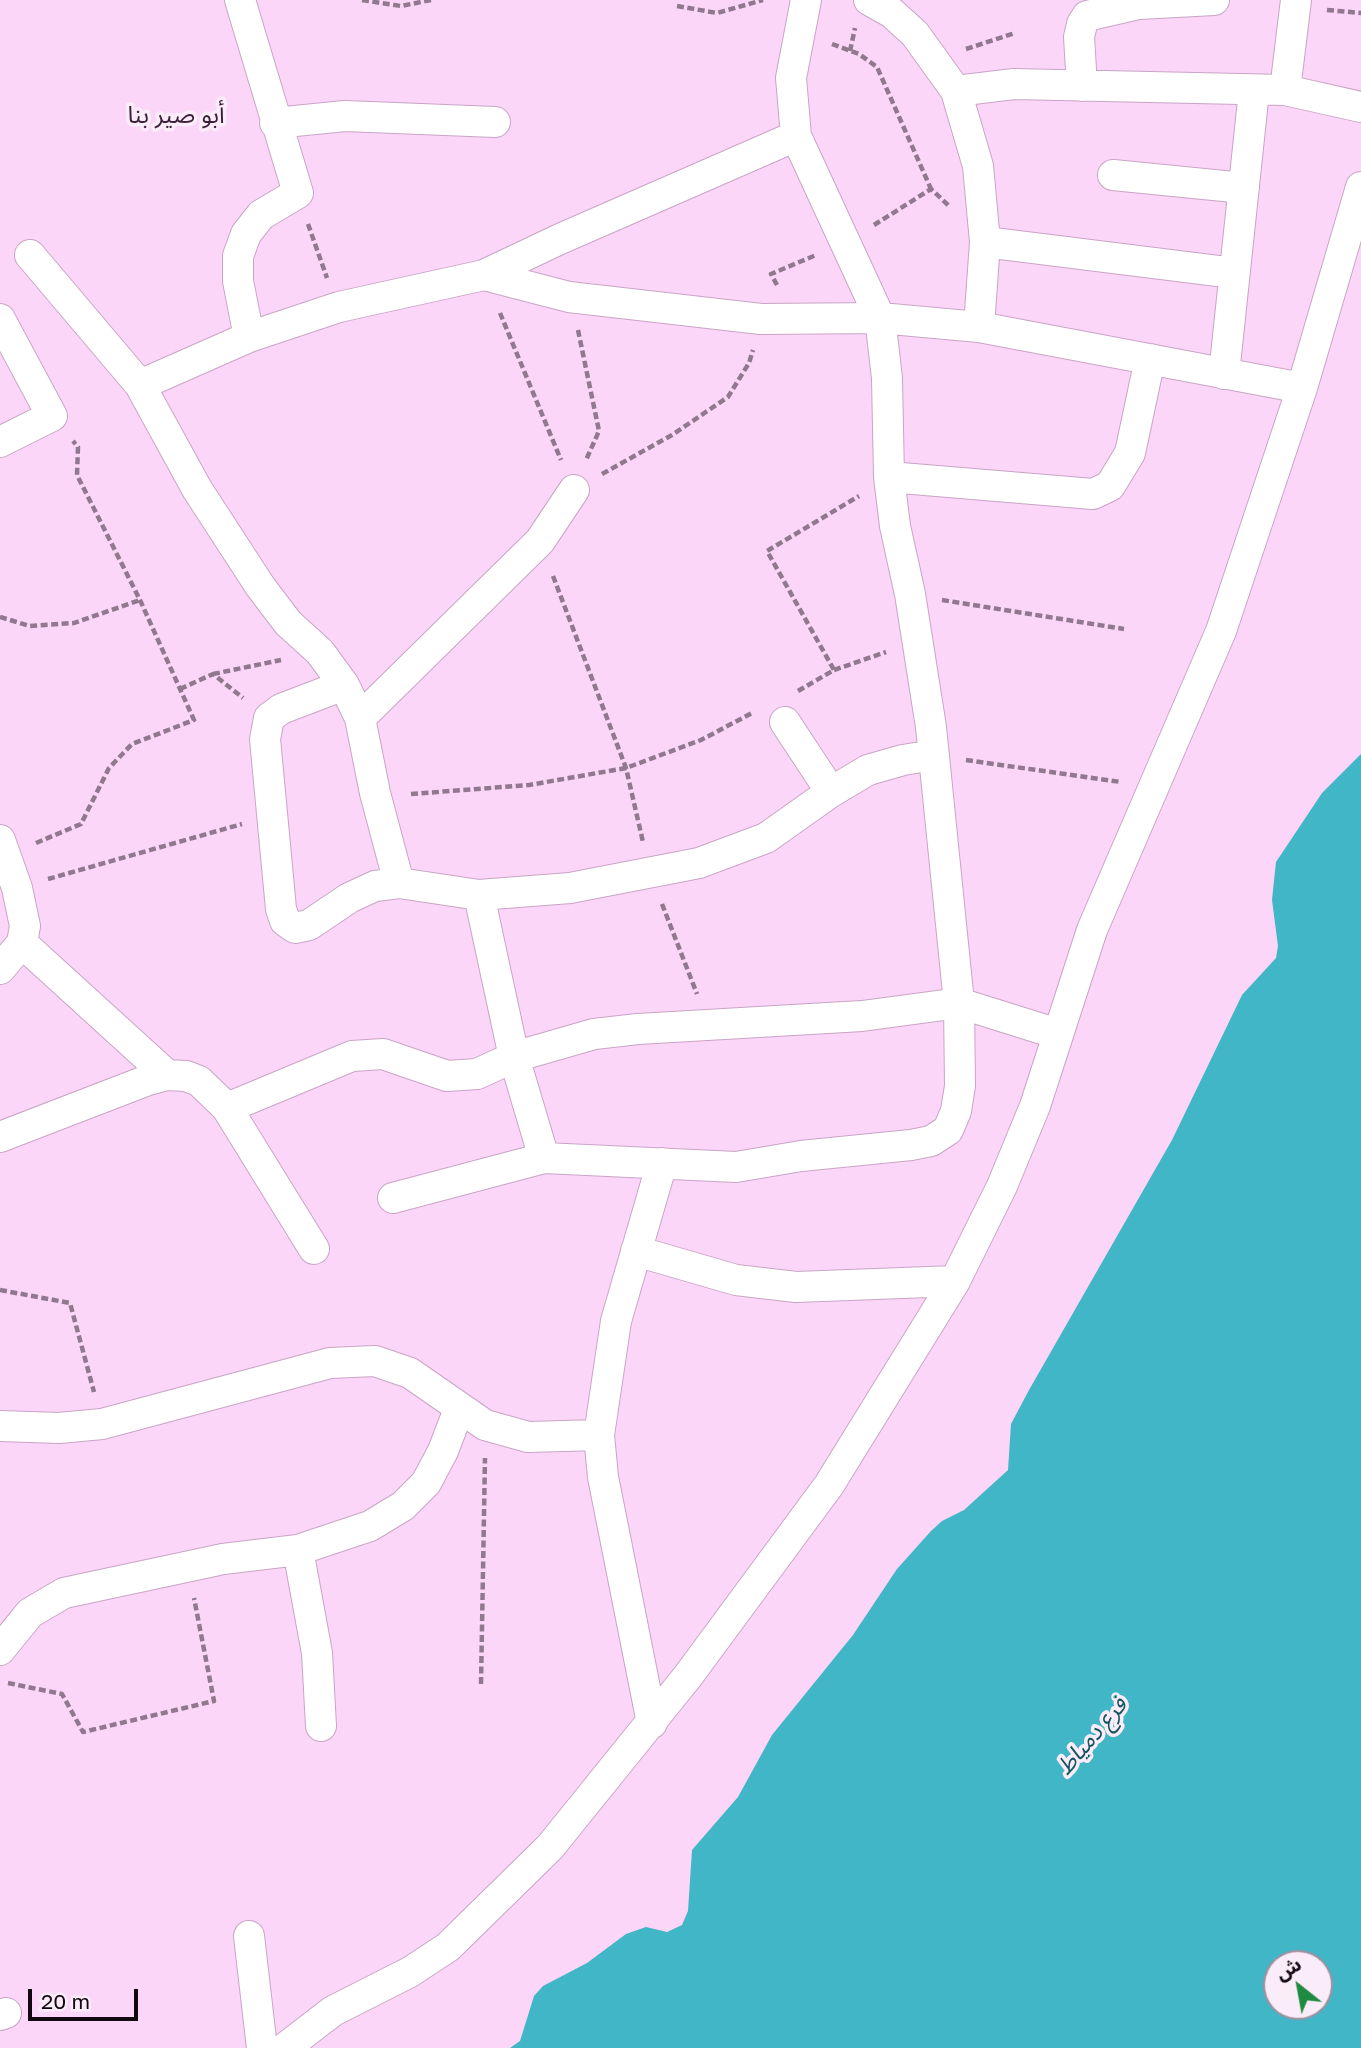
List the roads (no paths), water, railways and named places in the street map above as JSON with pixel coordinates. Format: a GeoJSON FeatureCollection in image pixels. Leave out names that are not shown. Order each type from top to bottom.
{"type":"FeatureCollection","features":[{"type":"Feature","properties":{"kind":"street"},"geometry":{"type":"LineString","coordinates":[[240,0],[298,193],[261,215],[246,234],[238,256],[238,281],[249,337]]}},
{"type":"Feature","properties":{"kind":"street"},"geometry":{"type":"LineString","coordinates":[[393,1198],[544,1158],[736,1167],[775,1159],[931,1141],[948,1130],[957,1111],[960,1086],[959,1003],[934,755],[919,641],[895,526],[890,477],[887,378],[880,318],[796,136],[791,78],[806,0]]}},
{"type":"Feature","properties":{"kind":"street"},"geometry":{"type":"LineString","coordinates":[[869,0],[892,13],[915,34],[956,91],[978,166],[985,242],[979,327]]}},
{"type":"Feature","properties":{"kind":"street"},"geometry":{"type":"LineString","coordinates":[[1082,86],[1079,37],[1087,16],[1139,4],[1214,0]]}},
{"type":"Feature","properties":{"kind":"street"},"geometry":{"type":"LineString","coordinates":[[1285,90],[1296,0]]}},
{"type":"Feature","properties":{"kind":"street"},"geometry":{"type":"LineString","coordinates":[[956,91],[1014,84],[1285,90],[1361,107]]}},
{"type":"Feature","properties":{"kind":"street"},"geometry":{"type":"LineString","coordinates":[[1224,374],[1254,91]]}},
{"type":"Feature","properties":{"kind":"street"},"geometry":{"type":"LineString","coordinates":[[275,123],[345,116],[495,122]]}},
{"type":"Feature","properties":{"kind":"street"},"geometry":{"type":"LineString","coordinates":[[140,385],[249,337],[340,307],[484,275],[796,136]]}},
{"type":"Feature","properties":{"kind":"street"},"geometry":{"type":"LineString","coordinates":[[1113,175],[1244,188]]}},
{"type":"Feature","properties":{"kind":"street"},"geometry":{"type":"LineString","coordinates":[[285,2048],[333,2011],[410,1972],[448,1947],[550,1847],[652,1723],[829,1485],[955,1281],[1035,1106],[1092,930],[1221,631],[1302,387],[1361,187]]}},
{"type":"Feature","properties":{"kind":"street"},"geometry":{"type":"LineString","coordinates":[[985,242],[1234,273]]}},
{"type":"Feature","properties":{"kind":"street"},"geometry":{"type":"LineString","coordinates":[[30,256],[140,385],[223,532],[288,623],[320,652],[344,685],[360,718],[375,793],[399,883]]}},
{"type":"Feature","properties":{"kind":"street"},"geometry":{"type":"LineString","coordinates":[[484,275],[569,297],[761,318],[880,318],[979,327],[1302,387]]}},
{"type":"Feature","properties":{"kind":"street"},"geometry":{"type":"LineString","coordinates":[[0,319],[52,416],[0,442]]}},
{"type":"Feature","properties":{"kind":"street"},"geometry":{"type":"LineString","coordinates":[[890,477],[1093,494],[1110,486],[1130,453],[1150,359]]}},
{"type":"Feature","properties":{"kind":"street"},"geometry":{"type":"LineString","coordinates":[[360,718],[540,541],[574,490]]}},
{"type":"Feature","properties":{"kind":"street"},"geometry":{"type":"LineString","coordinates":[[344,685],[281,709],[269,718],[265,739],[270,816],[281,909],[285,921],[295,928],[309,925],[349,898],[375,886],[399,883],[480,894],[570,888],[699,863],[766,838],[831,792],[869,770],[902,760],[934,755]]}},
{"type":"Feature","properties":{"kind":"street"},"geometry":{"type":"LineString","coordinates":[[788,708],[831,792]]}},
{"type":"Feature","properties":{"kind":"street"},"geometry":{"type":"LineString","coordinates":[[0,969],[22,943],[25,926],[17,888],[1,847]]}},
{"type":"Feature","properties":{"kind":"street"},"geometry":{"type":"LineString","coordinates":[[480,894],[514,1057],[544,1158]]}},
{"type":"Feature","properties":{"kind":"street"},"geometry":{"type":"LineString","coordinates":[[22,943],[167,1075]]}},
{"type":"Feature","properties":{"kind":"street"},"geometry":{"type":"LineString","coordinates":[[227,1108],[352,1056],[383,1054],[447,1076],[477,1074],[514,1057],[594,1034],[862,1016],[959,1003],[1058,1034]]}},
{"type":"Feature","properties":{"kind":"street"},"geometry":{"type":"LineString","coordinates":[[0,1137],[148,1080],[167,1075],[186,1076],[199,1081],[227,1108],[314,1249]]}},
{"type":"Feature","properties":{"kind":"street"},"geometry":{"type":"LineString","coordinates":[[652,1723],[603,1477],[599,1435],[616,1321],[662,1163]]}},
{"type":"Feature","properties":{"kind":"street"},"geometry":{"type":"LineString","coordinates":[[636,1251],[736,1280],[796,1287],[955,1281]]}},
{"type":"Feature","properties":{"kind":"street"},"geometry":{"type":"LineString","coordinates":[[0,1426],[59,1428],[102,1424],[330,1363],[374,1361],[410,1373],[485,1425],[527,1437],[599,1435]]}},
{"type":"Feature","properties":{"kind":"street"},"geometry":{"type":"LineString","coordinates":[[0,1650],[30,1613],[64,1592],[188,1566],[299,1550],[370,1526],[403,1506],[426,1483],[459,1409]]}},
{"type":"Feature","properties":{"kind":"street"},"geometry":{"type":"LineString","coordinates":[[299,1550],[317,1653],[321,1726]]}},
{"type":"Feature","properties":{"kind":"street"},"geometry":{"type":"LineString","coordinates":[[249,1936],[262,2048]]}},
{"type":"Feature","properties":{"kind":"water","name":"فرع دمياط"},"geometry":{"type":"Polygon","coordinates":[[[1361,754],[1361,2048],[510,2048],[520,2041],[534,1996],[543,1986],[587,1963],[626,1934],[646,1927],[667,1932],[682,1925],[688,1911],[692,1850],[738,1797],[772,1735],[853,1635],[897,1569],[942,1521],[964,1510],[1008,1470],[1011,1424],[1172,1140],[1242,995],[1276,958],[1278,946],[1272,900],[1276,862],[1322,793],[1361,754]]]}},
{"type":"Feature","properties":{"kind":"district","name":"أبو صير بنا"},"geometry":{"type":"Point","coordinates":[176,115]}}]}
